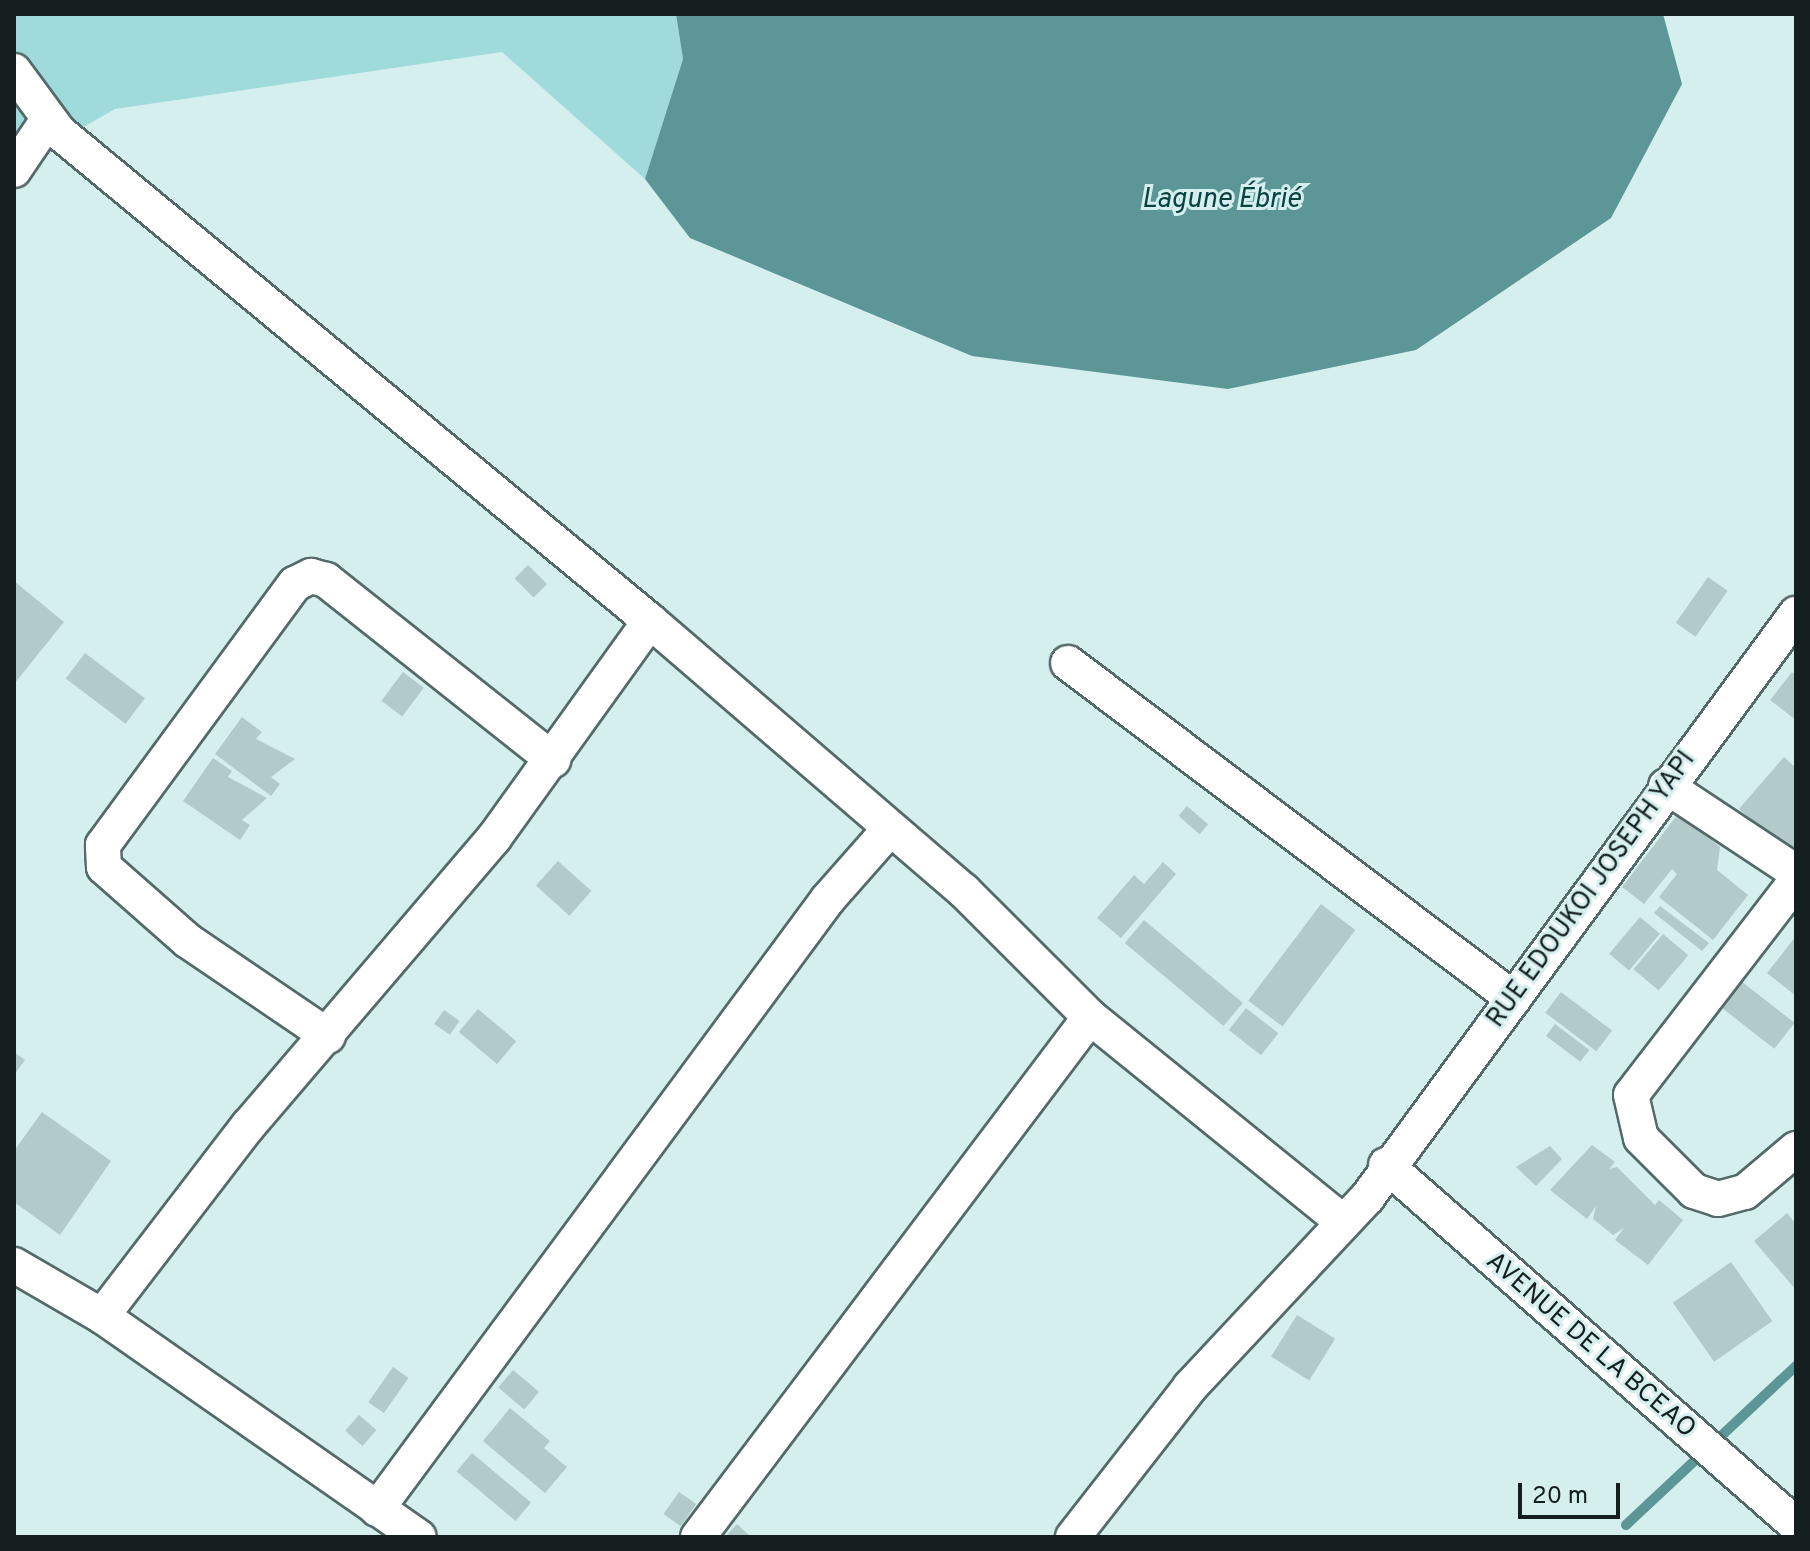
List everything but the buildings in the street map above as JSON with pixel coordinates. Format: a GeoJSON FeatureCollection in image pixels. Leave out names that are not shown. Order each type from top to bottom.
{"type":"FeatureCollection","features":[{"type":"Feature","properties":{"kind":"street"},"geometry":{"type":"LineString","coordinates":[[14,71],[47,121],[650,621],[888,831],[964,891],[1090,1017],[1341,1220]]}},
{"type":"Feature","properties":{"kind":"street"},"geometry":{"type":"LineString","coordinates":[[14,170],[47,121]]}},
{"type":"Feature","properties":{"kind":"street"},"geometry":{"type":"LineString","coordinates":[[328,1036],[188,941],[104,867],[103,845],[295,584],[311,576],[326,580],[553,760]]}},
{"type":"Feature","properties":{"kind":"street","name":"RUE EDOUKOI JOSEPH YAPI"},"geometry":{"type":"LineString","coordinates":[[1073,1537],[1190,1387],[1341,1220],[1367,1198],[1386,1165],[1514,999],[1666,786],[1796,614]]}},
{"type":"Feature","properties":{"kind":"street"},"geometry":{"type":"LineString","coordinates":[[102,1316],[248,1126],[328,1036],[553,760],[650,621]]}},
{"type":"Feature","properties":{"kind":"street"},"geometry":{"type":"LineString","coordinates":[[1068,663],[1514,999]]}},
{"type":"Feature","properties":{"kind":"street"},"geometry":{"type":"LineString","coordinates":[[1666,786],[1796,872]]}},
{"type":"Feature","properties":{"kind":"street"},"geometry":{"type":"LineString","coordinates":[[377,1509],[828,899],[888,831]]}},
{"type":"Feature","properties":{"kind":"street"},"geometry":{"type":"LineString","coordinates":[[1796,881],[1631,1095],[1641,1138],[1694,1191],[1718,1199],[1745,1192],[1796,1149]]}},
{"type":"Feature","properties":{"kind":"street"},"geometry":{"type":"LineString","coordinates":[[698,1537],[1090,1017]]}},
{"type":"Feature","properties":{"kind":"street","name":"AVENUE DE LA BCEAO"},"geometry":{"type":"LineString","coordinates":[[1386,1165],[1796,1525]]}},
{"type":"Feature","properties":{"kind":"street"},"geometry":{"type":"LineString","coordinates":[[14,1265],[102,1316],[419,1537]]}},
{"type":"Feature","properties":{"kind":"shaded area"},"geometry":{"type":"Polygon","coordinates":[[[14,14],[676,14],[683,59],[645,179],[502,52],[115,109],[14,167],[14,14]]]}},
{"type":"Feature","properties":{"kind":"water","name":"Lagune Ébrié"},"geometry":{"type":"Polygon","coordinates":[[[676,14],[1663,14],[1682,84],[1611,218],[1416,350],[1228,389],[972,356],[690,238],[645,179],[683,59],[676,14]]]}},
{"type":"Feature","properties":{"kind":"waterway"},"geometry":{"type":"LineString","coordinates":[[1626,1525],[1796,1366]]}}]}
